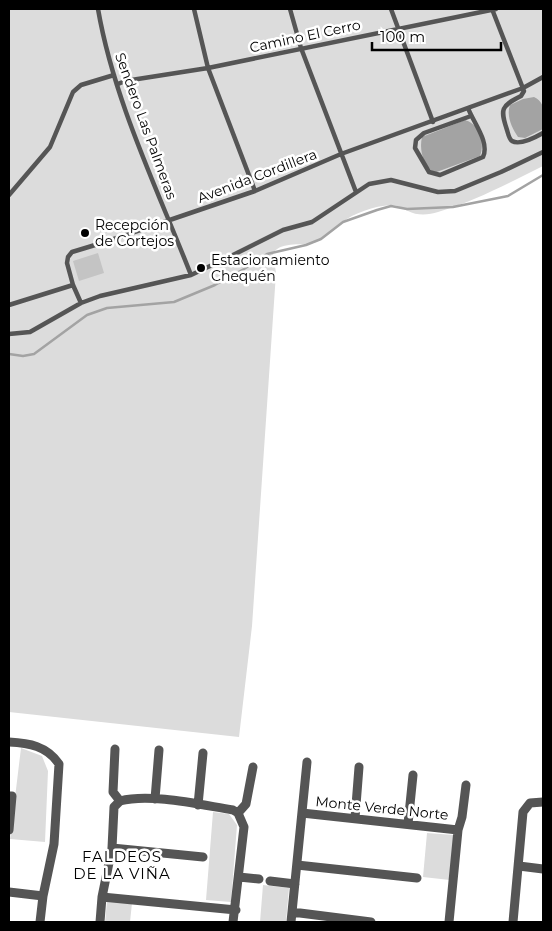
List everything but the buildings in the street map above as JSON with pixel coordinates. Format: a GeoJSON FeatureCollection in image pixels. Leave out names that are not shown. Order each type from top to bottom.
{"type":"FeatureCollection","features":[{"type":"Feature","properties":{"kind":"street"},"geometry":{"type":"LineString","coordinates":[[9,742],[21,742],[42,748],[53,756],[59,764],[54,844],[43,896],[40,922]]}},
{"type":"Feature","properties":{"kind":"street"},"geometry":{"type":"LineString","coordinates":[[116,749],[113,792],[120,801]]}},
{"type":"Feature","properties":{"kind":"street"},"geometry":{"type":"LineString","coordinates":[[155,799],[159,750]]}},
{"type":"Feature","properties":{"kind":"street"},"geometry":{"type":"LineString","coordinates":[[198,805],[203,753]]}},
{"type":"Feature","properties":{"kind":"street"},"geometry":{"type":"LineString","coordinates":[[291,922],[307,762]]}},
{"type":"Feature","properties":{"kind":"street"},"geometry":{"type":"LineString","coordinates":[[238,813],[246,804],[253,767]]}},
{"type":"Feature","properties":{"kind":"street"},"geometry":{"type":"LineString","coordinates":[[354,818],[359,767]]}},
{"type":"Feature","properties":{"kind":"street"},"geometry":{"type":"LineString","coordinates":[[408,824],[413,775]]}},
{"type":"Feature","properties":{"kind":"street"},"geometry":{"type":"LineString","coordinates":[[449,922],[458,830],[462,817],[466,785]]}},
{"type":"Feature","properties":{"kind":"street"},"geometry":{"type":"LineString","coordinates":[[9,830],[10,796]]}},
{"type":"Feature","properties":{"kind":"street"},"geometry":{"type":"LineString","coordinates":[[100,922],[102,896],[112,848],[114,807],[120,801],[131,798],[198,805],[233,810],[238,813],[244,827],[240,877],[233,922]]}},
{"type":"Feature","properties":{"kind":"street"},"geometry":{"type":"LineString","coordinates":[[513,922],[523,812],[530,803],[543,802]]}},
{"type":"Feature","properties":{"kind":"street","name":"Monte Verde Norte"},"geometry":{"type":"LineString","coordinates":[[302,813],[458,830]]}},
{"type":"Feature","properties":{"kind":"street"},"geometry":{"type":"LineString","coordinates":[[112,848],[203,857]]}},
{"type":"Feature","properties":{"kind":"street"},"geometry":{"type":"LineString","coordinates":[[297,865],[417,878]]}},
{"type":"Feature","properties":{"kind":"street"},"geometry":{"type":"LineString","coordinates":[[519,866],[543,869]]}},
{"type":"Feature","properties":{"kind":"street"},"geometry":{"type":"LineString","coordinates":[[240,877],[259,879]]}},
{"type":"Feature","properties":{"kind":"street"},"geometry":{"type":"LineString","coordinates":[[270,881],[295,884]]}},
{"type":"Feature","properties":{"kind":"street"},"geometry":{"type":"LineString","coordinates":[[9,892],[43,896]]}},
{"type":"Feature","properties":{"kind":"street"},"geometry":{"type":"LineString","coordinates":[[102,896],[236,910]]}},
{"type":"Feature","properties":{"kind":"street"},"geometry":{"type":"LineString","coordinates":[[292,912],[371,922]]}},
{"type":"Feature","properties":{"kind":"lane","name":"Sendero Las Palmeras"},"geometry":{"type":"LineString","coordinates":[[98,9],[114,75],[124,104],[190,275]]}},
{"type":"Feature","properties":{"kind":"lane"},"geometry":{"type":"LineString","coordinates":[[194,9],[208,68],[255,191]]}},
{"type":"Feature","properties":{"kind":"lane"},"geometry":{"type":"LineString","coordinates":[[290,9],[301,48],[356,192]]}},
{"type":"Feature","properties":{"kind":"lane"},"geometry":{"type":"LineString","coordinates":[[391,9],[433,122]]}},
{"type":"Feature","properties":{"kind":"lane"},"geometry":{"type":"LineString","coordinates":[[494,9],[523,88],[523,94],[504,107],[502,114],[510,138],[515,142],[521,142],[543,134]]}},
{"type":"Feature","properties":{"kind":"lane","name":"Camino El Cerro"},"geometry":{"type":"LineString","coordinates":[[118,84],[208,68],[494,9]]}},
{"type":"Feature","properties":{"kind":"lane"},"geometry":{"type":"LineString","coordinates":[[9,195],[50,147],[73,92],[81,85],[114,75]]}},
{"type":"Feature","properties":{"kind":"lane","name":"Avenida Cordillera"},"geometry":{"type":"LineString","coordinates":[[81,304],[67,263],[68,257],[72,252],[255,191],[341,154],[523,88],[543,77]]}},
{"type":"Feature","properties":{"kind":"lane"},"geometry":{"type":"LineString","coordinates":[[468,108],[484,143],[486,151],[483,157],[440,175],[430,172],[415,148],[416,140],[424,133],[471,116]]}},
{"type":"Feature","properties":{"kind":"lane"},"geometry":{"type":"LineString","coordinates":[[9,334],[30,332],[81,304],[108,294],[190,275],[282,230],[312,222],[369,184],[391,180],[438,192],[455,191],[543,152]]}},
{"type":"Feature","properties":{"kind":"lane"},"geometry":{"type":"LineString","coordinates":[[9,305],[73,285]]}},
{"type":"Feature","properties":{"kind":"shaded area"},"geometry":{"type":"Polygon","coordinates":[[[9,9],[543,9],[543,166],[479,197],[434,213],[415,214],[398,206],[391,205],[364,211],[346,219],[320,240],[311,243],[282,246],[273,253],[276,273],[252,626],[239,737],[9,712],[9,9]]]}},
{"type":"Feature","properties":{"kind":"shaded area"},"geometry":{"type":"Polygon","coordinates":[[[534,97],[543,106],[543,129],[525,138],[518,137],[509,118],[510,105],[523,99],[534,97]]]}},
{"type":"Feature","properties":{"kind":"shaded area"},"geometry":{"type":"Polygon","coordinates":[[[465,120],[474,125],[478,130],[482,145],[480,156],[434,173],[427,165],[423,156],[421,147],[422,137],[465,120]]]}},
{"type":"Feature","properties":{"kind":"shaded area"},"geometry":{"type":"Polygon","coordinates":[[[21,748],[42,756],[48,771],[45,842],[10,839],[21,748]]]}},
{"type":"Feature","properties":{"kind":"shaded area"},"geometry":{"type":"Polygon","coordinates":[[[213,812],[229,814],[237,825],[231,902],[206,900],[213,812]]]}},
{"type":"Feature","properties":{"kind":"shaded area"},"geometry":{"type":"Polygon","coordinates":[[[427,833],[454,835],[450,880],[423,877],[427,833]]]}},
{"type":"Feature","properties":{"kind":"shaded area"},"geometry":{"type":"Polygon","coordinates":[[[263,885],[289,888],[286,922],[260,922],[263,885]]]}},
{"type":"Feature","properties":{"kind":"shaded area"},"geometry":{"type":"Polygon","coordinates":[[[109,900],[132,903],[130,922],[105,922],[107,902],[109,900]]]}},
{"type":"Feature","properties":{"kind":"waterway"},"geometry":{"type":"LineString","coordinates":[[9,354],[23,356],[34,354],[87,315],[107,308],[174,302],[215,285],[267,254],[306,245],[321,239],[343,222],[377,210],[391,206],[407,209],[453,207],[508,196],[543,175]]}},
{"type":"Feature","properties":{"kind":"place","name":"Recepción de Cortejos"},"geometry":{"type":"Point","coordinates":[85,233]}},
{"type":"Feature","properties":{"kind":"place","name":"Estacionamiento Chequén"},"geometry":{"type":"Point","coordinates":[201,268]}},
{"type":"Feature","properties":{"kind":"district","name":"FALDEOS DE LA VIÑA"},"geometry":{"type":"Point","coordinates":[122,864]}}]}
